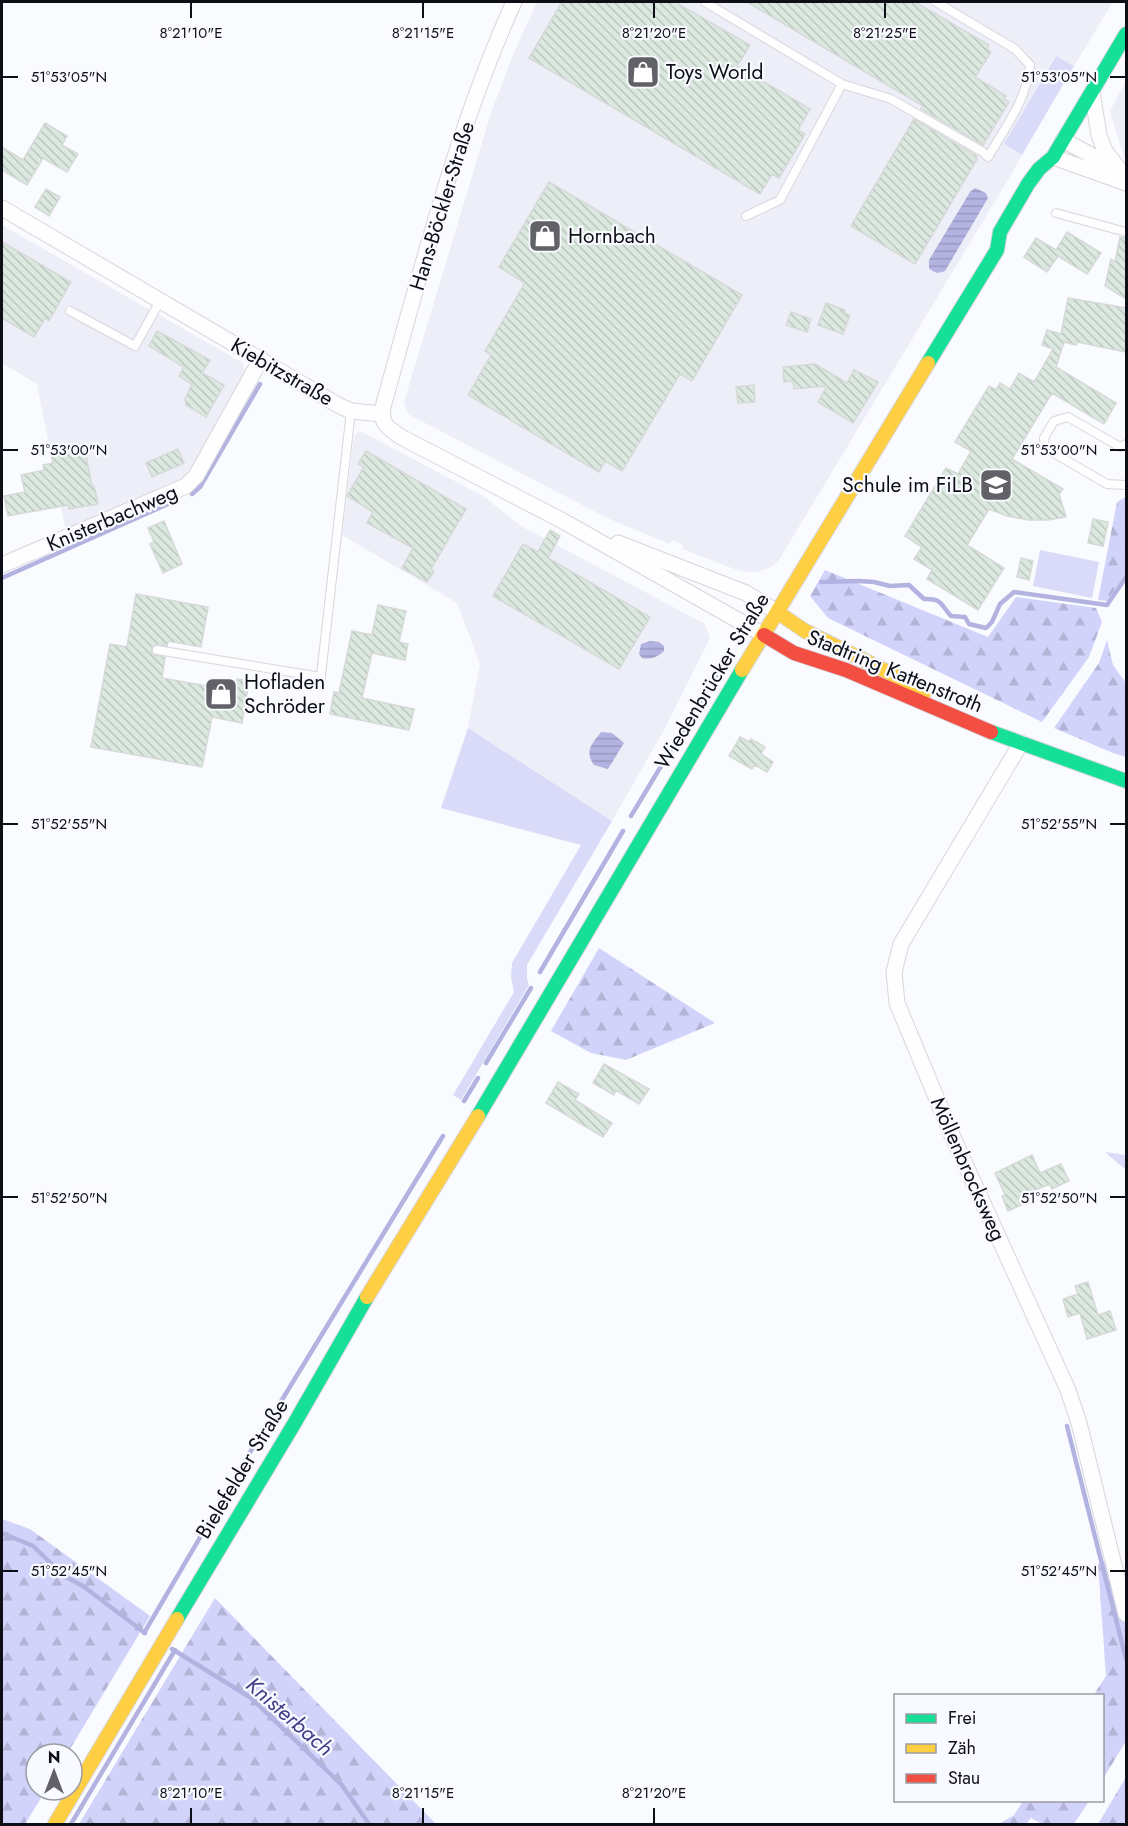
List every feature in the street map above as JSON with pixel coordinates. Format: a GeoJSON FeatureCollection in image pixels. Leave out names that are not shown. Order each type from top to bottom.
{"type":"FeatureCollection","features":[{"type":"Feature","properties":{"kind":"main road","name":"Wiedenbrücker Straße"},"geometry":{"type":"LineString","coordinates":[[465,1136],[547,992],[997,250],[1000,232],[1028,184],[1039,169],[1053,157],[1126,34]]}},
{"type":"Feature","properties":{"kind":"main road","name":"Wiedenbrücker Straße"},"geometry":{"type":"LineString","coordinates":[[1046,184],[1053,157]]}},
{"type":"Feature","properties":{"kind":"main road","name":"Wiedenbrücker Straße"},"geometry":{"type":"LineString","coordinates":[[997,250],[1013,238]]}},
{"type":"Feature","properties":{"kind":"main road","name":"Stadtring Kattenstroth"},"geometry":{"type":"LineString","coordinates":[[777,612],[805,631],[976,715],[1016,741]]}},
{"type":"Feature","properties":{"kind":"main road","name":"Stadtring Kattenstroth"},"geometry":{"type":"LineString","coordinates":[[764,635],[794,652],[846,670],[972,725],[1126,781]]}},
{"type":"Feature","properties":{"kind":"main road","name":"Bielefelder Straße"},"geometry":{"type":"LineString","coordinates":[[55,1824],[294,1424],[357,1313],[465,1136]]}},
{"type":"Feature","properties":{"kind":"street","name":"Hans-Böckler-Straße"},"geometry":{"type":"LineString","coordinates":[[382,414],[446,186],[494,46],[514,2]]}},
{"type":"Feature","properties":{"kind":"street"},"geometry":{"type":"LineString","coordinates":[[1092,92],[1099,135],[1105,152],[1124,177]]}},
{"type":"Feature","properties":{"kind":"street"},"geometry":{"type":"LineString","coordinates":[[1063,140],[1124,177]]}},
{"type":"Feature","properties":{"kind":"street"},"geometry":{"type":"LineString","coordinates":[[1053,157],[1124,177]]}},
{"type":"Feature","properties":{"kind":"street","name":"Kiebitzstraße"},"geometry":{"type":"LineString","coordinates":[[2,208],[351,411],[382,414]]}},
{"type":"Feature","properties":{"kind":"street","name":"Knisterbachweg"},"geometry":{"type":"LineString","coordinates":[[2,566],[186,486],[195,476],[261,359]]}},
{"type":"Feature","properties":{"kind":"street"},"geometry":{"type":"LineString","coordinates":[[382,414],[383,422],[389,429],[401,436],[563,521],[764,635]]}},
{"type":"Feature","properties":{"kind":"street"},"geometry":{"type":"LineString","coordinates":[[563,521],[746,593],[777,612]]}},
{"type":"Feature","properties":{"kind":"street","name":"Möllenbrocksweg"},"geometry":{"type":"LineString","coordinates":[[1016,741],[900,944],[894,972],[897,1003],[951,1133],[1068,1390],[1079,1423],[1126,1614]]}},
{"type":"Feature","properties":{"kind":"lane"},"geometry":{"type":"LineString","coordinates":[[705,2],[842,84],[891,99],[988,157],[1022,97],[1030,65],[1015,49],[936,2]]}},
{"type":"Feature","properties":{"kind":"lane"},"geometry":{"type":"LineString","coordinates":[[746,216],[780,200],[842,84]]}},
{"type":"Feature","properties":{"kind":"lane"},"geometry":{"type":"LineString","coordinates":[[1056,213],[1126,232]]}},
{"type":"Feature","properties":{"kind":"lane"},"geometry":{"type":"LineString","coordinates":[[70,311],[135,346],[160,301]]}},
{"type":"Feature","properties":{"kind":"lane"},"geometry":{"type":"LineString","coordinates":[[157,650],[320,681],[351,411]]}},
{"type":"Feature","properties":{"kind":"lane"},"geometry":{"type":"LineString","coordinates":[[1126,444],[1120,447],[1068,417],[1054,421],[1044,438],[1045,448],[1107,484],[1126,485]]}},
{"type":"Feature","properties":{"kind":"shaded area"},"geometry":{"type":"Polygon","coordinates":[[[537,2],[1113,2],[1074,66],[1055,56],[1005,144],[1022,155],[1015,168],[779,560],[771,567],[757,572],[737,570],[682,549],[683,545],[672,540],[670,544],[607,518],[408,414],[404,402],[491,113],[513,55],[537,2]]]}},
{"type":"Feature","properties":{"kind":"shaded area"},"geometry":{"type":"Polygon","coordinates":[[[1056,56],[1074,66],[1022,155],[1004,144],[1056,56]]]}},
{"type":"Feature","properties":{"kind":"shaded area"},"geometry":{"type":"Polygon","coordinates":[[[1126,81],[1126,160],[1110,111],[1126,81]]]}},
{"type":"Feature","properties":{"kind":"shaded area"},"geometry":{"type":"Polygon","coordinates":[[[975,188],[986,193],[988,198],[945,271],[934,272],[929,268],[929,260],[970,192],[975,188]]]}},
{"type":"Feature","properties":{"kind":"shaded area"},"geometry":{"type":"Polygon","coordinates":[[[2,225],[243,363],[246,376],[191,473],[183,481],[66,532],[37,384],[2,363],[2,225]]]}},
{"type":"Feature","properties":{"kind":"shaded area"},"geometry":{"type":"Polygon","coordinates":[[[360,431],[483,496],[521,526],[705,624],[710,638],[664,730],[612,821],[468,728],[480,664],[457,603],[342,535],[354,436],[360,431]]]}},
{"type":"Feature","properties":{"kind":"shaded area"},"geometry":{"type":"Polygon","coordinates":[[[1040,550],[1099,562],[1092,598],[1033,586],[1040,550]]]}},
{"type":"Feature","properties":{"kind":"shaded area"},"geometry":{"type":"Polygon","coordinates":[[[650,641],[659,642],[664,646],[664,651],[654,658],[642,658],[639,654],[641,644],[650,641]]]}},
{"type":"Feature","properties":{"kind":"shaded area"},"geometry":{"type":"Polygon","coordinates":[[[468,728],[612,821],[527,965],[529,985],[461,1100],[453,1095],[514,992],[511,977],[512,963],[581,845],[441,808],[468,728]]]}},
{"type":"Feature","properties":{"kind":"shaded area"},"geometry":{"type":"Polygon","coordinates":[[[601,732],[612,733],[624,743],[608,769],[594,765],[589,752],[601,732]]]}},
{"type":"Feature","properties":{"kind":"shaded area"},"geometry":{"type":"Polygon","coordinates":[[[1105,1152],[1126,1155],[1126,1170],[1105,1152]]]}},
{"type":"Feature","properties":{"kind":"green space"},"geometry":{"type":"Polygon","coordinates":[[[1126,497],[1126,573],[1107,601],[1098,600],[1117,502],[1126,497]]]}},
{"type":"Feature","properties":{"kind":"green space"},"geometry":{"type":"Polygon","coordinates":[[[825,570],[988,637],[1016,597],[1096,608],[1102,622],[1089,657],[1042,722],[828,618],[810,596],[825,570]]]}},
{"type":"Feature","properties":{"kind":"green space"},"geometry":{"type":"Polygon","coordinates":[[[1107,640],[1113,665],[1126,683],[1126,757],[1054,728],[1099,663],[1107,640]]]}},
{"type":"Feature","properties":{"kind":"green space"},"geometry":{"type":"Polygon","coordinates":[[[599,948],[715,1023],[626,1060],[591,1053],[551,1031],[599,948]]]}},
{"type":"Feature","properties":{"kind":"green space"},"geometry":{"type":"Polygon","coordinates":[[[2,1519],[30,1529],[150,1616],[74,1742],[24,1742],[24,1802],[39,1802],[25,1824],[2,1824],[2,1519]]]}},
{"type":"Feature","properties":{"kind":"green space"},"geometry":{"type":"Polygon","coordinates":[[[1110,1560],[1126,1625],[1126,1741],[1104,1777],[1104,1694],[1094,1694],[1106,1676],[1098,1564],[1110,1560]]]}},
{"type":"Feature","properties":{"kind":"green space"},"geometry":{"type":"Polygon","coordinates":[[[215,1598],[436,1824],[79,1824],[215,1598]]]}},
{"type":"Feature","properties":{"kind":"green space"},"geometry":{"type":"Polygon","coordinates":[[[1126,1777],[1126,1824],[1098,1824],[1126,1777]]]}},
{"type":"Feature","properties":{"kind":"green space"},"geometry":{"type":"Polygon","coordinates":[[[1022,1802],[1088,1802],[1074,1824],[1042,1824],[1031,1818],[1026,1824],[999,1824],[1014,1815],[1022,1802]]]}},
{"type":"Feature","properties":{"kind":"building","name":"Toys World"},"geometry":{"type":"Polygon","coordinates":[[[562,2],[675,2],[750,45],[737,66],[810,109],[798,130],[805,134],[779,178],[772,174],[760,194],[529,58],[562,2]]]}},
{"type":"Feature","properties":{"kind":"building"},"geometry":{"type":"Polygon","coordinates":[[[747,2],[915,2],[989,45],[987,49],[991,52],[975,77],[1006,96],[1004,99],[1009,102],[983,145],[921,109],[923,106],[747,2]]]}},
{"type":"Feature","properties":{"kind":"building"},"geometry":{"type":"Polygon","coordinates":[[[914,119],[977,156],[915,264],[851,226],[914,119]]]}},
{"type":"Feature","properties":{"kind":"building"},"geometry":{"type":"Polygon","coordinates":[[[45,123],[67,136],[62,145],[78,154],[67,172],[43,158],[27,185],[2,170],[2,147],[23,160],[45,123]]]}},
{"type":"Feature","properties":{"kind":"building"},"geometry":{"type":"Polygon","coordinates":[[[549,182],[742,295],[692,381],[680,374],[622,471],[605,461],[599,472],[468,395],[491,355],[485,351],[525,283],[499,267],[549,182]]]}},
{"type":"Feature","properties":{"kind":"building"},"geometry":{"type":"Polygon","coordinates":[[[46,189],[60,197],[49,216],[35,207],[46,189]]]}},
{"type":"Feature","properties":{"kind":"building"},"geometry":{"type":"Polygon","coordinates":[[[1067,232],[1101,253],[1087,274],[1058,256],[1047,272],[1024,257],[1036,238],[1056,250],[1067,232]]]}},
{"type":"Feature","properties":{"kind":"building"},"geometry":{"type":"Polygon","coordinates":[[[1120,237],[1126,238],[1126,299],[1105,286],[1111,259],[1115,262],[1120,237]]]}},
{"type":"Feature","properties":{"kind":"building"},"geometry":{"type":"Polygon","coordinates":[[[2,242],[71,282],[49,321],[45,318],[34,337],[2,318],[2,242]]]}},
{"type":"Feature","properties":{"kind":"building","name":"Schule im FiLB"},"geometry":{"type":"Polygon","coordinates":[[[1068,298],[1126,308],[1126,352],[1077,342],[1076,345],[1064,342],[1056,367],[1116,403],[1104,424],[1052,393],[1012,459],[1063,489],[1059,494],[1066,517],[1029,520],[1007,516],[989,509],[967,545],[1004,568],[978,610],[927,579],[932,570],[914,559],[922,547],[905,536],[946,468],[958,474],[971,451],[955,442],[989,386],[996,390],[1000,383],[1010,389],[1019,373],[1034,382],[1053,349],[1042,345],[1047,330],[1061,334],[1068,298]]]}},
{"type":"Feature","properties":{"kind":"building"},"geometry":{"type":"Polygon","coordinates":[[[826,303],[845,310],[844,313],[850,315],[843,334],[818,325],[826,303]]]}},
{"type":"Feature","properties":{"kind":"building"},"geometry":{"type":"Polygon","coordinates":[[[791,312],[811,319],[807,332],[786,325],[791,312]]]}},
{"type":"Feature","properties":{"kind":"building"},"geometry":{"type":"Polygon","coordinates":[[[157,331],[210,360],[202,373],[224,385],[206,417],[186,405],[185,399],[192,384],[179,376],[184,367],[149,346],[157,331]]]}},
{"type":"Feature","properties":{"kind":"building"},"geometry":{"type":"Polygon","coordinates":[[[815,364],[847,383],[854,370],[878,382],[853,423],[818,402],[827,386],[794,389],[793,381],[784,382],[783,367],[815,364]]]}},
{"type":"Feature","properties":{"kind":"building"},"geometry":{"type":"Polygon","coordinates":[[[754,385],[755,402],[738,403],[736,387],[754,385]]]}},
{"type":"Feature","properties":{"kind":"building"},"geometry":{"type":"Polygon","coordinates":[[[84,446],[98,504],[69,509],[68,505],[8,516],[4,496],[25,492],[21,475],[44,470],[43,465],[53,463],[51,453],[84,446]]]}},
{"type":"Feature","properties":{"kind":"building"},"geometry":{"type":"Polygon","coordinates":[[[178,449],[184,463],[152,477],[146,463],[178,449]]]}},
{"type":"Feature","properties":{"kind":"building"},"geometry":{"type":"Polygon","coordinates":[[[366,451],[466,509],[431,569],[434,571],[427,582],[402,568],[413,548],[367,523],[373,512],[347,496],[364,467],[358,464],[366,451]]]}},
{"type":"Feature","properties":{"kind":"building"},"geometry":{"type":"Polygon","coordinates":[[[1093,519],[1108,522],[1103,546],[1088,543],[1093,519]]]}},
{"type":"Feature","properties":{"kind":"building"},"geometry":{"type":"Polygon","coordinates":[[[164,521],[182,564],[163,573],[150,544],[154,542],[148,528],[164,521]]]}},
{"type":"Feature","properties":{"kind":"building"},"geometry":{"type":"Polygon","coordinates":[[[550,530],[560,536],[548,558],[650,617],[619,669],[493,596],[523,544],[538,552],[550,530]]]}},
{"type":"Feature","properties":{"kind":"building"},"geometry":{"type":"Polygon","coordinates":[[[1021,558],[1033,561],[1029,580],[1017,577],[1021,558]]]}},
{"type":"Feature","properties":{"kind":"building"},"geometry":{"type":"Polygon","coordinates":[[[136,594],[208,607],[201,647],[168,641],[167,646],[157,644],[152,647],[151,652],[154,655],[165,657],[162,678],[218,688],[219,680],[236,683],[237,679],[249,681],[242,723],[212,717],[202,767],[91,747],[110,644],[127,647],[136,594]]]}},
{"type":"Feature","properties":{"kind":"building"},"geometry":{"type":"Polygon","coordinates":[[[378,605],[406,611],[399,642],[408,644],[405,660],[372,653],[362,698],[414,709],[409,730],[330,714],[334,692],[339,693],[352,631],[372,635],[378,605]]]}},
{"type":"Feature","properties":{"kind":"building"},"geometry":{"type":"Polygon","coordinates":[[[740,737],[749,742],[751,739],[765,747],[761,754],[773,762],[767,772],[755,765],[752,769],[729,756],[740,737]]]}},
{"type":"Feature","properties":{"kind":"building"},"geometry":{"type":"Polygon","coordinates":[[[604,1064],[649,1089],[639,1104],[616,1090],[614,1095],[593,1083],[604,1064]]]}},
{"type":"Feature","properties":{"kind":"building"},"geometry":{"type":"Polygon","coordinates":[[[558,1082],[579,1094],[575,1100],[612,1123],[603,1137],[546,1103],[558,1082]]]}},
{"type":"Feature","properties":{"kind":"building"},"geometry":{"type":"Polygon","coordinates":[[[1032,1155],[1040,1173],[1061,1164],[1069,1181],[1052,1189],[1050,1184],[1018,1197],[1021,1205],[1008,1211],[1002,1196],[1005,1195],[995,1173],[1032,1155]]]}},
{"type":"Feature","properties":{"kind":"building"},"geometry":{"type":"Polygon","coordinates":[[[1088,1282],[1098,1315],[1110,1311],[1116,1330],[1087,1339],[1080,1313],[1068,1317],[1063,1299],[1078,1294],[1075,1286],[1088,1282]]]}},
{"type":"Feature","properties":{"kind":"waterway"},"geometry":{"type":"LineString","coordinates":[[192,494],[200,487],[260,384]]}},
{"type":"Feature","properties":{"kind":"waterway"},"geometry":{"type":"LineString","coordinates":[[2,578],[168,504]]}},
{"type":"Feature","properties":{"kind":"waterway"},"geometry":{"type":"LineString","coordinates":[[821,582],[859,581],[890,586],[909,585],[924,599],[940,603],[951,616],[965,617],[969,624],[986,628],[992,622],[1000,604],[1014,592],[1107,605],[1126,577]]}},
{"type":"Feature","properties":{"kind":"waterway"},"geometry":{"type":"LineString","coordinates":[[631,816],[725,660]]}},
{"type":"Feature","properties":{"kind":"waterway"},"geometry":{"type":"LineString","coordinates":[[540,972],[623,831]]}},
{"type":"Feature","properties":{"kind":"waterway"},"geometry":{"type":"LineString","coordinates":[[486,1063],[531,988]]}},
{"type":"Feature","properties":{"kind":"waterway"},"geometry":{"type":"LineString","coordinates":[[464,1101],[478,1078]]}},
{"type":"Feature","properties":{"kind":"waterway"},"geometry":{"type":"LineString","coordinates":[[277,1408],[443,1136]]}},
{"type":"Feature","properties":{"kind":"waterway"},"geometry":{"type":"LineString","coordinates":[[144,1633],[266,1425]]}},
{"type":"Feature","properties":{"kind":"waterway"},"geometry":{"type":"LineString","coordinates":[[1067,1426],[1126,1659]]}},
{"type":"Feature","properties":{"kind":"waterway","name":"Knisterbach"},"geometry":{"type":"LineString","coordinates":[[2,1533],[33,1546],[64,1576],[83,1586],[145,1633]]}},
{"type":"Feature","properties":{"kind":"waterway","name":"Knisterbach"},"geometry":{"type":"LineString","coordinates":[[172,1649],[251,1698],[341,1784],[369,1824]]}},
{"type":"Feature","properties":{"kind":"waterway"},"geometry":{"type":"LineString","coordinates":[[71,1824],[175,1650]]}},
{"type":"Feature","properties":{"kind":"traffic: fast"},"geometry":{"type":"LineString","coordinates":[[928,363],[997,250],[1000,232],[1028,184],[1039,169],[1053,157],[1126,34]]}},
{"type":"Feature","properties":{"kind":"traffic: fast"},"geometry":{"type":"LineString","coordinates":[[478,1116],[742,670]]}},
{"type":"Feature","properties":{"kind":"traffic: fast"},"geometry":{"type":"LineString","coordinates":[[991,732],[1126,781]]}},
{"type":"Feature","properties":{"kind":"traffic: fast"},"geometry":{"type":"LineString","coordinates":[[177,1619],[367,1297]]}},
{"type":"Feature","properties":{"kind":"traffic: slow"},"geometry":{"type":"LineString","coordinates":[[742,670],[928,363]]}},
{"type":"Feature","properties":{"kind":"traffic: slow"},"geometry":{"type":"LineString","coordinates":[[777,612],[805,631],[926,691]]}},
{"type":"Feature","properties":{"kind":"traffic: slow"},"geometry":{"type":"LineString","coordinates":[[367,1297],[478,1116]]}},
{"type":"Feature","properties":{"kind":"traffic: slow"},"geometry":{"type":"LineString","coordinates":[[55,1824],[177,1619]]}},
{"type":"Feature","properties":{"kind":"traffic: jam"},"geometry":{"type":"LineString","coordinates":[[764,635],[794,653],[846,670],[991,732]]}},
{"type":"Feature","properties":{"kind":"place","name":"Toys World"},"geometry":{"type":"Point","coordinates":[643,72]}},
{"type":"Feature","properties":{"kind":"place","name":"Hornbach"},"geometry":{"type":"Point","coordinates":[545,236]}},
{"type":"Feature","properties":{"kind":"place","name":"Schule im FiLB"},"geometry":{"type":"Point","coordinates":[996,485]}},
{"type":"Feature","properties":{"kind":"place","name":"Hofladen Schröder"},"geometry":{"type":"Point","coordinates":[221,694]}}]}
